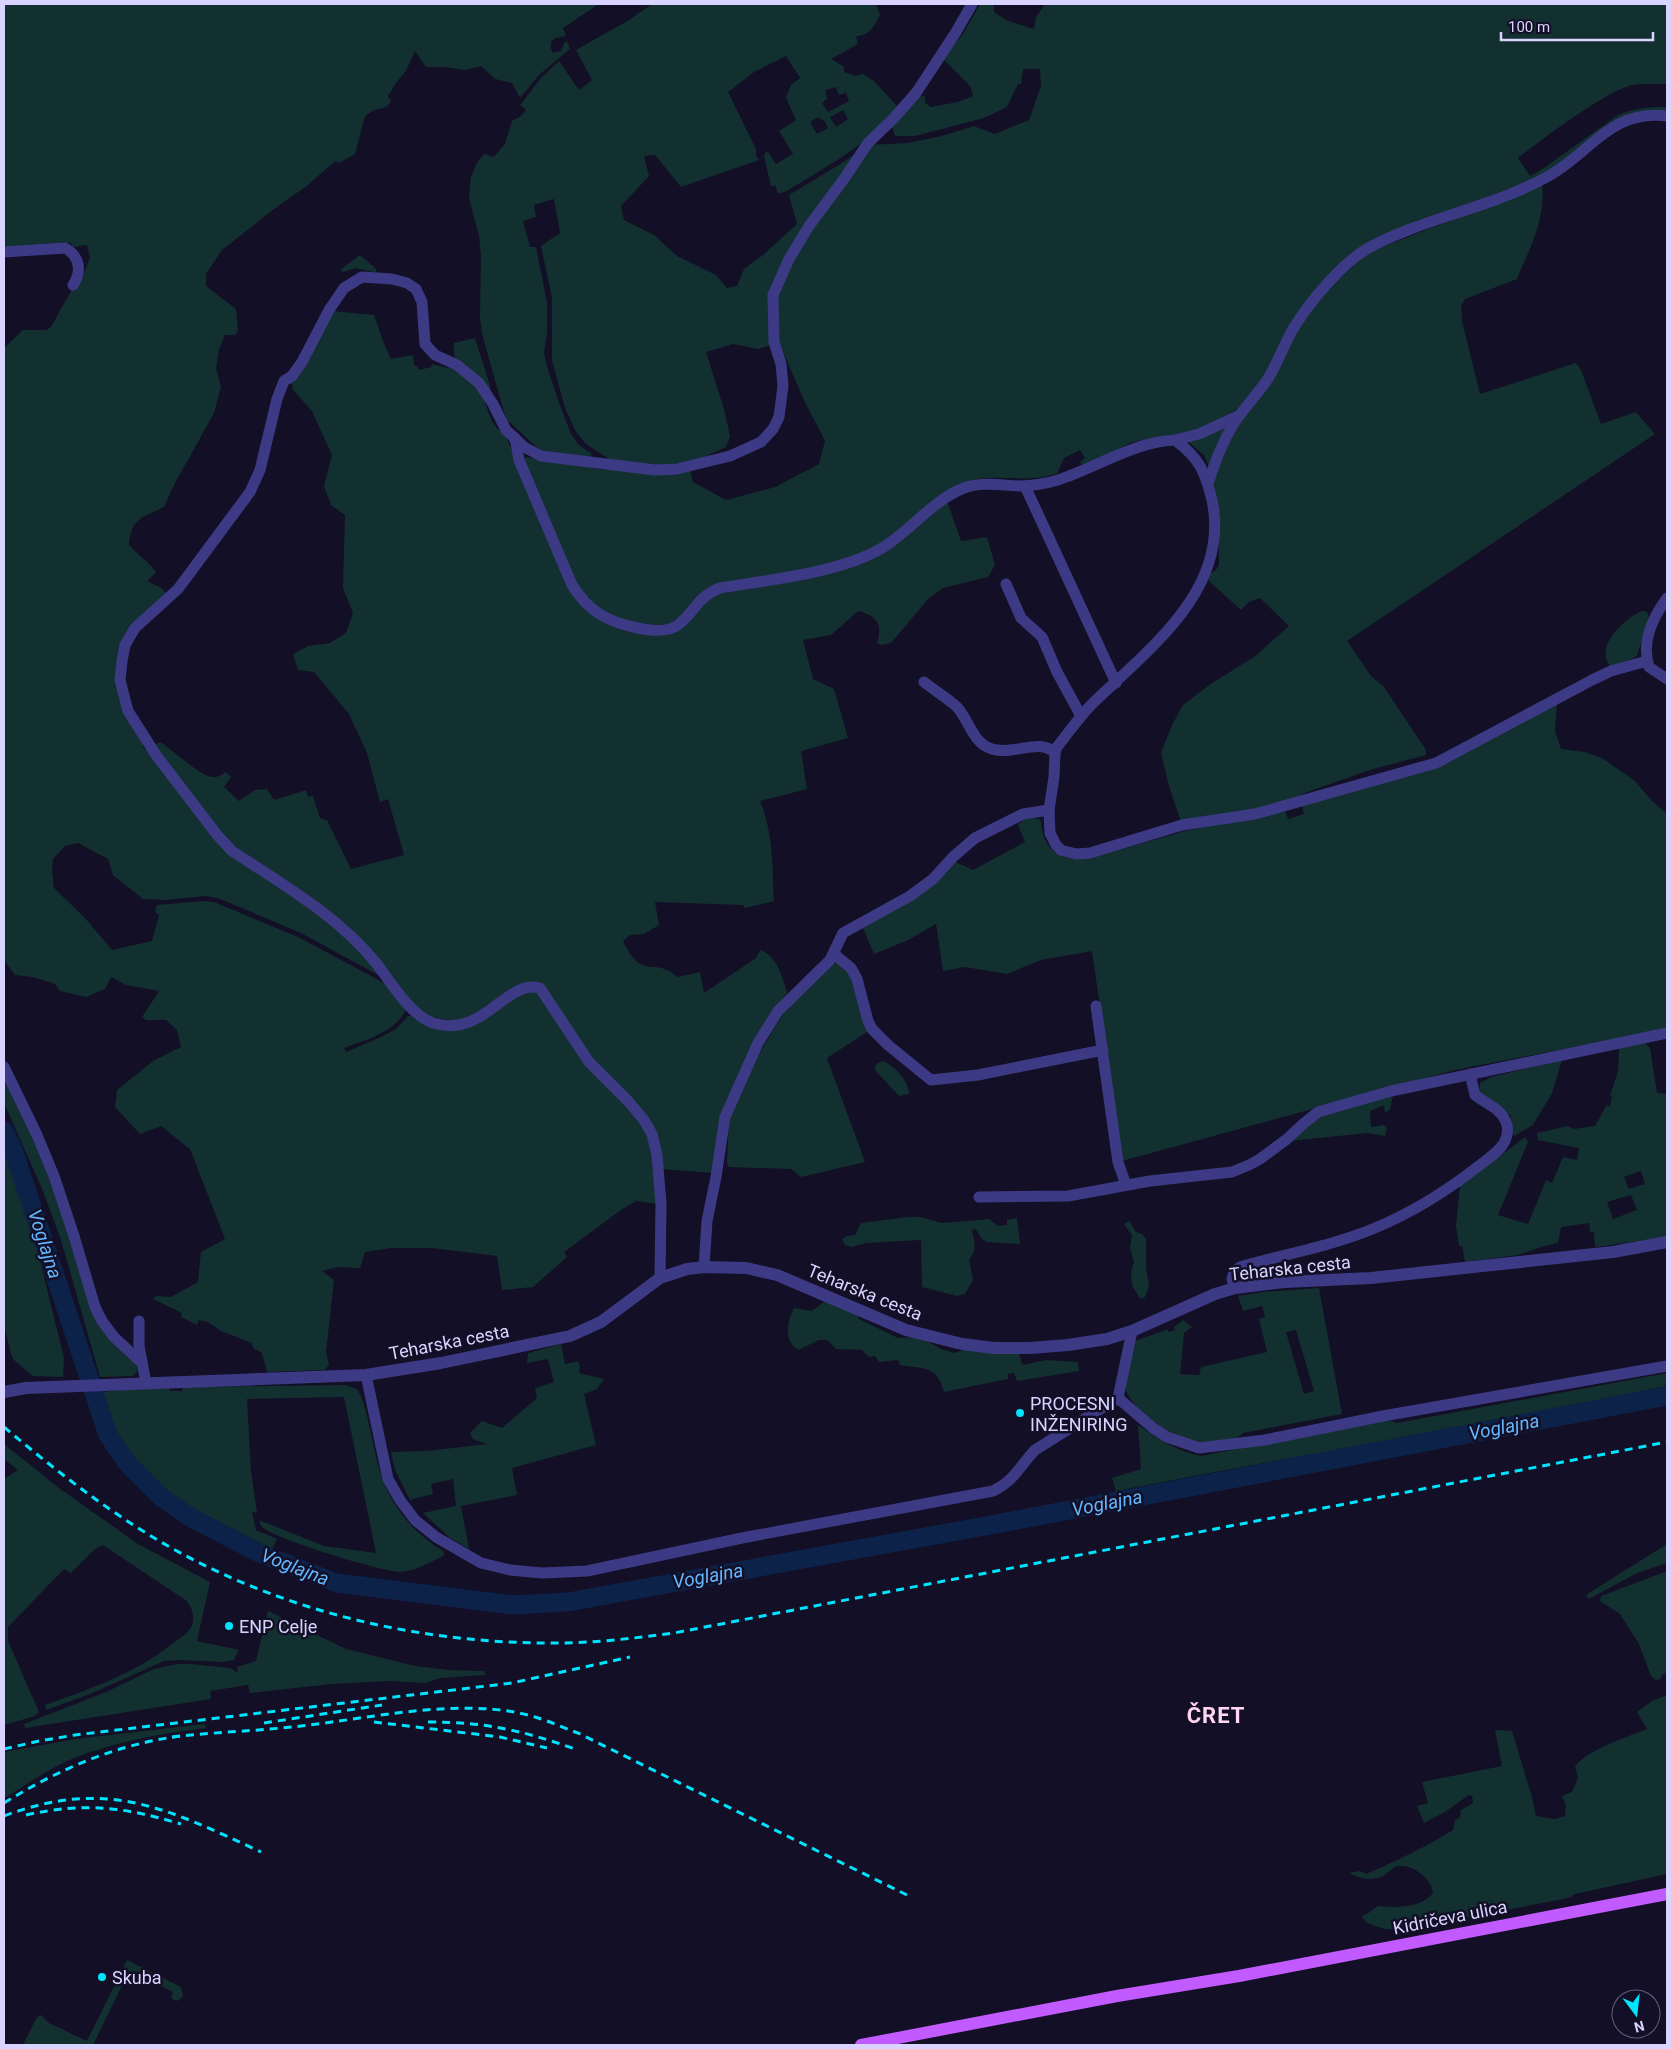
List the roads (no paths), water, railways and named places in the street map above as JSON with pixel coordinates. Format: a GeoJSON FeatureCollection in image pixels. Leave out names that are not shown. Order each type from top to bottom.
{"type":"FeatureCollection","features":[{"type":"Feature","properties":{"kind":"main road","name":"Kidričeva ulica"},"geometry":{"type":"LineString","coordinates":[[861,2045],[1117,1996],[1239,1976],[1667,1894]]}},
{"type":"Feature","properties":{"kind":"street"},"geometry":{"type":"LineString","coordinates":[[660,1278],[661,1204],[657,1155],[652,1134],[644,1120],[628,1101],[589,1062],[540,988],[531,986],[522,988],[483,1016],[468,1023],[453,1025],[434,1023],[418,1015],[347,931],[232,852],[218,836],[142,734],[128,711],[120,680],[126,645],[135,628],[178,588],[250,492],[260,470],[277,399],[284,381],[292,376],[314,340],[329,310],[344,288],[362,276],[392,279],[407,283],[416,289],[422,302],[425,344],[435,355],[456,365],[478,384],[493,404],[506,430],[524,447],[541,456],[655,470],[677,469],[722,458],[761,442],[773,429],[778,417],[783,386],[774,342],[773,296],[789,259],[809,226],[844,179],[868,142],[893,119],[916,92],[956,32],[972,4]]}},
{"type":"Feature","properties":{"kind":"street"},"geometry":{"type":"LineString","coordinates":[[1208,484],[1217,457],[1232,425],[1266,382],[1302,316],[1326,286],[1356,256],[1375,244],[1489,202],[1545,178],[1576,158],[1606,131],[1620,122],[1654,114],[1667,116]]}},
{"type":"Feature","properties":{"kind":"street"},"geometry":{"type":"LineString","coordinates":[[4,252],[65,248],[70,251],[77,262],[79,270],[78,277],[73,285]]}},
{"type":"Feature","properties":{"kind":"street"},"geometry":{"type":"LineString","coordinates":[[515,438],[520,460],[572,586],[582,600],[598,614],[622,625],[659,631],[678,625],[711,591],[791,577],[859,559],[870,554],[900,536],[945,498],[966,487],[979,485],[1024,486],[1048,482],[1108,461],[1133,448],[1199,434],[1240,415]]}},
{"type":"Feature","properties":{"kind":"street"},"geometry":{"type":"LineString","coordinates":[[1175,440],[1191,452],[1201,466],[1208,484],[1213,507],[1213,543],[1208,569],[1189,603],[1168,630],[1081,716],[1057,747],[1054,753],[1054,777],[1049,810],[1050,833],[1061,850],[1076,854],[1097,851],[1182,826],[1255,814],[1436,763],[1592,680],[1611,671],[1647,661]]}},
{"type":"Feature","properties":{"kind":"street"},"geometry":{"type":"LineString","coordinates":[[1024,486],[1116,683]]}},
{"type":"Feature","properties":{"kind":"street"},"geometry":{"type":"LineString","coordinates":[[1006,584],[1021,618],[1042,637],[1057,672],[1081,716]]}},
{"type":"Feature","properties":{"kind":"street"},"geometry":{"type":"LineString","coordinates":[[1667,598],[1653,621],[1647,638],[1647,661],[1649,667],[1667,679]]}},
{"type":"Feature","properties":{"kind":"street"},"geometry":{"type":"LineString","coordinates":[[924,682],[956,706],[978,739],[990,749],[1004,752],[1041,746],[1049,747],[1054,753]]}},
{"type":"Feature","properties":{"kind":"street"},"geometry":{"type":"LineString","coordinates":[[704,1267],[707,1221],[725,1117],[758,1043],[778,1010],[834,954],[843,933],[910,896],[933,879],[953,857],[975,838],[1023,814],[1049,810]]}},
{"type":"Feature","properties":{"kind":"street"},"geometry":{"type":"LineString","coordinates":[[834,954],[851,968],[857,979],[868,1021],[872,1029],[888,1046],[906,1058],[931,1080],[978,1075],[1103,1050]]}},
{"type":"Feature","properties":{"kind":"street"},"geometry":{"type":"LineString","coordinates":[[1096,1006],[1118,1162],[1126,1185]]}},
{"type":"Feature","properties":{"kind":"street"},"geometry":{"type":"LineString","coordinates":[[979,1197],[1068,1196],[1126,1185],[1232,1172],[1249,1166],[1260,1159],[1318,1112],[1391,1091],[1667,1033]]}},
{"type":"Feature","properties":{"kind":"street"},"geometry":{"type":"LineString","coordinates":[[4,1067],[54,1176],[95,1307],[102,1321],[114,1337],[142,1363]]}},
{"type":"Feature","properties":{"kind":"street"},"geometry":{"type":"LineString","coordinates":[[1235,1288],[1232,1279],[1234,1272],[1240,1267],[1375,1228],[1404,1214],[1456,1184],[1499,1151],[1505,1142],[1507,1134],[1505,1121],[1495,1108],[1475,1095],[1470,1074]]}},
{"type":"Feature","properties":{"kind":"street","name":"Teharska cesta"},"geometry":{"type":"LineString","coordinates":[[4,1392],[26,1388],[366,1375],[441,1362],[570,1336],[601,1322],[660,1278],[687,1269],[704,1267],[746,1268],[777,1275],[906,1330],[962,1344],[994,1348],[1030,1348],[1078,1344],[1106,1339],[1132,1331],[1215,1294],[1235,1288],[1284,1282],[1371,1278],[1613,1252],[1667,1242]]}},
{"type":"Feature","properties":{"kind":"street"},"geometry":{"type":"LineString","coordinates":[[139,1321],[139,1346],[146,1383]]}},
{"type":"Feature","properties":{"kind":"street"},"geometry":{"type":"LineString","coordinates":[[366,1375],[388,1479],[415,1520],[436,1537],[481,1563],[510,1570],[542,1573],[586,1570],[742,1538],[993,1491],[1005,1485],[1035,1450],[1118,1398],[1132,1331]]}},
{"type":"Feature","properties":{"kind":"street"},"geometry":{"type":"LineString","coordinates":[[1118,1398],[1152,1428],[1167,1437],[1199,1448],[1220,1447],[1667,1366]]}},
{"type":"Feature","properties":{"kind":"waterway","name":"Voglajna"},"geometry":{"type":"LineString","coordinates":[[4,1131],[13,1149],[108,1435],[127,1463],[162,1498],[190,1517],[259,1553],[337,1583],[513,1605],[568,1602],[980,1527],[1667,1396]]}},
{"type":"Feature","properties":{"kind":"railway"},"geometry":{"type":"LineString","coordinates":[[4,1427],[73,1483],[127,1521],[193,1560],[242,1582],[292,1601],[344,1617],[397,1629],[503,1642],[557,1643],[601,1641],[674,1633],[1667,1442]]}},
{"type":"Feature","properties":{"kind":"railway"},"geometry":{"type":"LineString","coordinates":[[4,1749],[75,1735],[512,1683],[630,1657]]}},
{"type":"Feature","properties":{"kind":"railway"},"geometry":{"type":"LineString","coordinates":[[264,1723],[382,1705]]}},
{"type":"Feature","properties":{"kind":"railway"},"geometry":{"type":"LineString","coordinates":[[172,1737],[301,1726],[419,1711],[479,1708],[508,1711],[535,1717],[578,1733],[907,1895]]}},
{"type":"Feature","properties":{"kind":"railway"},"geometry":{"type":"LineString","coordinates":[[374,1722],[500,1737],[547,1748]]}},
{"type":"Feature","properties":{"kind":"railway"},"geometry":{"type":"LineString","coordinates":[[428,1722],[448,1722],[503,1728],[575,1749]]}},
{"type":"Feature","properties":{"kind":"railway"},"geometry":{"type":"LineString","coordinates":[[4,1803],[46,1779],[88,1760],[133,1745],[180,1736]]}},
{"type":"Feature","properties":{"kind":"railway"},"geometry":{"type":"LineString","coordinates":[[4,1816],[41,1805],[75,1799],[106,1799],[136,1803],[166,1811],[261,1852]]}},
{"type":"Feature","properties":{"kind":"railway"},"geometry":{"type":"LineString","coordinates":[[26,1815],[67,1809],[104,1808],[122,1810],[181,1824]]}},
{"type":"Feature","properties":{"kind":"place","name":"PROCESNI INŽENIRING"},"geometry":{"type":"Point","coordinates":[1020,1413]}},
{"type":"Feature","properties":{"kind":"place","name":"ENP Celje"},"geometry":{"type":"Point","coordinates":[229,1626]}},
{"type":"Feature","properties":{"kind":"place","name":"Skuba"},"geometry":{"type":"Point","coordinates":[102,1977]}},
{"type":"Feature","properties":{"kind":"district","name":"ČRET"},"geometry":{"type":"Point","coordinates":[1216,1715]}}]}
